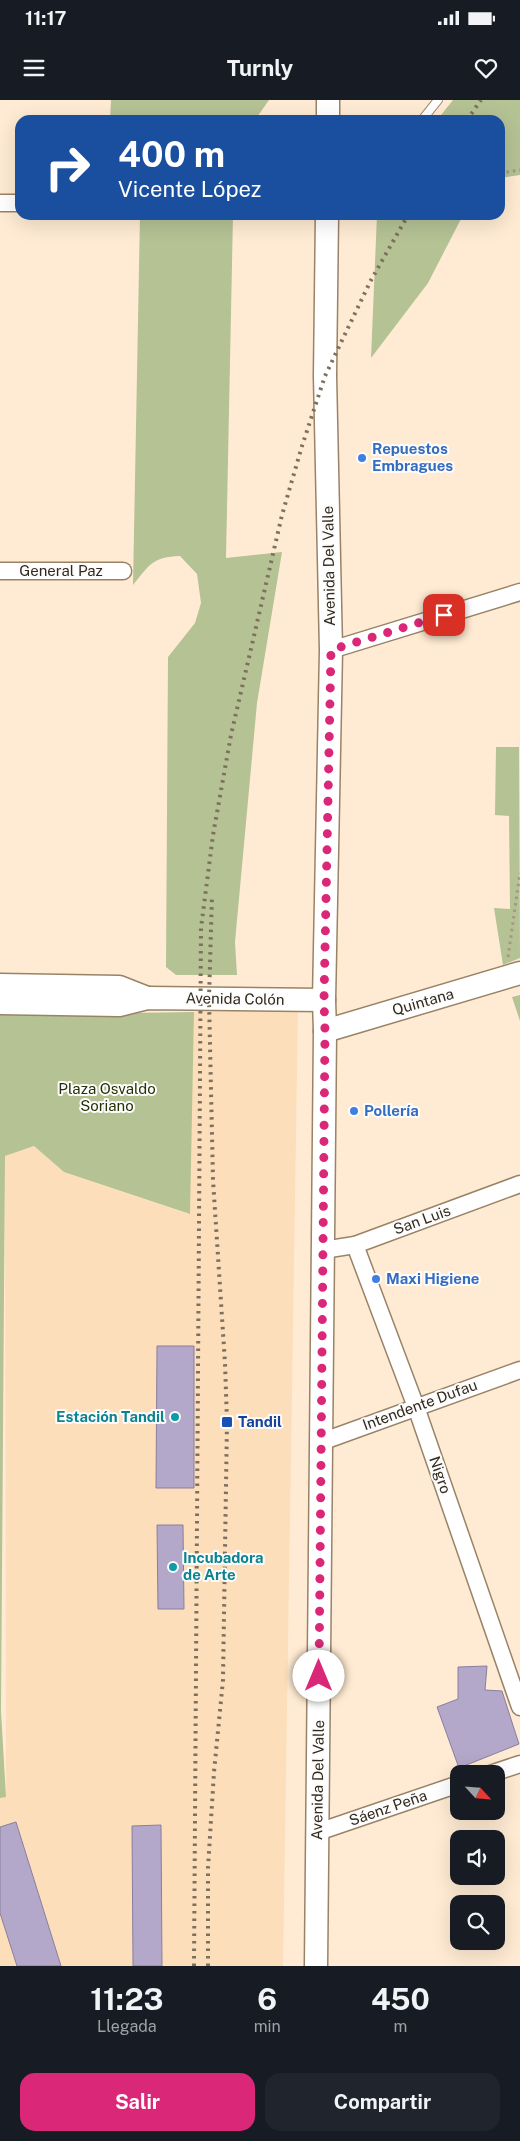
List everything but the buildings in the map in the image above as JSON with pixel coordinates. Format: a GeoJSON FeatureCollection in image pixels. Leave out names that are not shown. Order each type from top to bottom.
{"type":"FeatureCollection","features":[{"type":"Feature","properties":{"kind":"main road"},"geometry":{"type":"LineString","coordinates":[[328,100],[328,115]]}},
{"type":"Feature","properties":{"kind":"main road","name":"Avenida Del Valle"},"geometry":{"type":"LineString","coordinates":[[316,1966],[324,1000],[331,650],[325,376],[328,220]]}},
{"type":"Feature","properties":{"kind":"main road","name":"Quintana"},"geometry":{"type":"LineString","coordinates":[[325,1031],[513,975]]}},
{"type":"Feature","properties":{"kind":"main road","name":"Avenida Colón"},"geometry":{"type":"LineString","coordinates":[[0,986],[119,987],[147,998]]}},
{"type":"Feature","properties":{"kind":"main road","name":"Avenida Colón"},"geometry":{"type":"LineString","coordinates":[[0,1004],[119,1005],[147,998],[324,1000]]}},
{"type":"Feature","properties":{"kind":"street"},"geometry":{"type":"LineString","coordinates":[[0,203],[15,203]]}},
{"type":"Feature","properties":{"kind":"street","name":"General Paz"},"geometry":{"type":"LineString","coordinates":[[0,571],[123,571]]}},
{"type":"Feature","properties":{"kind":"street"},"geometry":{"type":"LineString","coordinates":[[331,650],[520,592]]}},
{"type":"Feature","properties":{"kind":"street","name":"San Luis"},"geometry":{"type":"LineString","coordinates":[[323,1250],[355,1245],[520,1184]]}},
{"type":"Feature","properties":{"kind":"street","name":"Nigro"},"geometry":{"type":"LineString","coordinates":[[355,1245],[416,1406],[520,1707]]}},
{"type":"Feature","properties":{"kind":"street","name":"Intendente Dufau"},"geometry":{"type":"LineString","coordinates":[[321,1442],[416,1406],[520,1370]]}},
{"type":"Feature","properties":{"kind":"street"},"geometry":{"type":"LineString","coordinates":[[505,1769],[520,1764]]}},
{"type":"Feature","properties":{"kind":"street","name":"Sáenz Peña"},"geometry":{"type":"LineString","coordinates":[[318,1832],[450,1787]]}},
{"type":"Feature","properties":{"kind":"lane"},"geometry":{"type":"LineString","coordinates":[[426,115],[438,100]]}},
{"type":"Feature","properties":{"kind":"path"},"geometry":{"type":"LineString","coordinates":[[505,172],[520,170]]}},
{"type":"Feature","properties":{"kind":"path"},"geometry":{"type":"LineString","coordinates":[[513,975],[520,873]]}},
{"type":"Feature","properties":{"kind":"shaded area"},"geometry":{"type":"Polygon","coordinates":[[[298,1009],[283,1966],[0,1966],[0,1798],[6,1797],[5,1156],[34,1146],[64,1172],[189,1214],[194,1012],[298,1009]]]}},
{"type":"Feature","properties":{"kind":"green space"},"geometry":{"type":"Polygon","coordinates":[[[111,100],[269,100],[258,115],[110,115],[111,100]]]}},
{"type":"Feature","properties":{"kind":"green space"},"geometry":{"type":"Polygon","coordinates":[[[453,100],[520,100],[520,175],[505,177],[505,115],[441,115],[453,100]]]}},
{"type":"Feature","properties":{"kind":"green space"},"geometry":{"type":"Polygon","coordinates":[[[140,220],[233,220],[226,558],[282,552],[257,703],[235,942],[237,975],[176,975],[166,967],[168,657],[195,623],[201,603],[197,574],[180,556],[164,558],[153,563],[133,585],[140,220]]]}},
{"type":"Feature","properties":{"kind":"green space"},"geometry":{"type":"Polygon","coordinates":[[[377,220],[460,220],[428,283],[371,358],[377,220]]]}},
{"type":"Feature","properties":{"kind":"green space"},"geometry":{"type":"Polygon","coordinates":[[[519,731],[520,958],[503,965],[494,908],[510,909],[509,816],[495,815],[496,747],[519,747],[519,731]]]}},
{"type":"Feature","properties":{"kind":"green space"},"geometry":{"type":"Polygon","coordinates":[[[520,995],[520,1021],[512,997],[520,995]]]}},
{"type":"Feature","properties":{"kind":"green space","name":"Plaza Osvaldo Soriano"},"geometry":{"type":"Polygon","coordinates":[[[194,1012],[190,1214],[64,1172],[34,1146],[5,1156],[1,1711],[6,1797],[0,1798],[0,1015],[194,1012]]]}},
{"type":"Feature","properties":{"kind":"railway"},"geometry":{"type":"LineString","coordinates":[[470,115],[481,100]]}},
{"type":"Feature","properties":{"kind":"railway"},"geometry":{"type":"LineString","coordinates":[[194,1966],[201,928],[213,835],[231,735],[282,515],[325,376],[370,282],[405,220]]}},
{"type":"Feature","properties":{"kind":"railway"},"geometry":{"type":"LineString","coordinates":[[208,1966],[208,1868],[214,1772],[223,1680],[227,1422],[213,1180],[209,999],[212,895]]}},
{"type":"Feature","properties":{"kind":"place","name":"Repuestos Embragues"},"geometry":{"type":"Point","coordinates":[362,458]}},
{"type":"Feature","properties":{"kind":"place","name":"Pollería"},"geometry":{"type":"Point","coordinates":[354,1111]}},
{"type":"Feature","properties":{"kind":"place","name":"Maxi Higiene"},"geometry":{"type":"Point","coordinates":[376,1279]}},
{"type":"Feature","properties":{"kind":"place","name":"Estación Tandil"},"geometry":{"type":"Point","coordinates":[175,1417]}},
{"type":"Feature","properties":{"kind":"place","name":"Tandil"},"geometry":{"type":"Point","coordinates":[227,1422]}},
{"type":"Feature","properties":{"kind":"place","name":"Incubadora de Arte"},"geometry":{"type":"Point","coordinates":[173,1567]}},
{"type":"Feature","properties":{"kind":"route"},"geometry":{"type":"LineString","coordinates":[[319,1676],[324,1000],[331,650],[444,615]]}}]}
